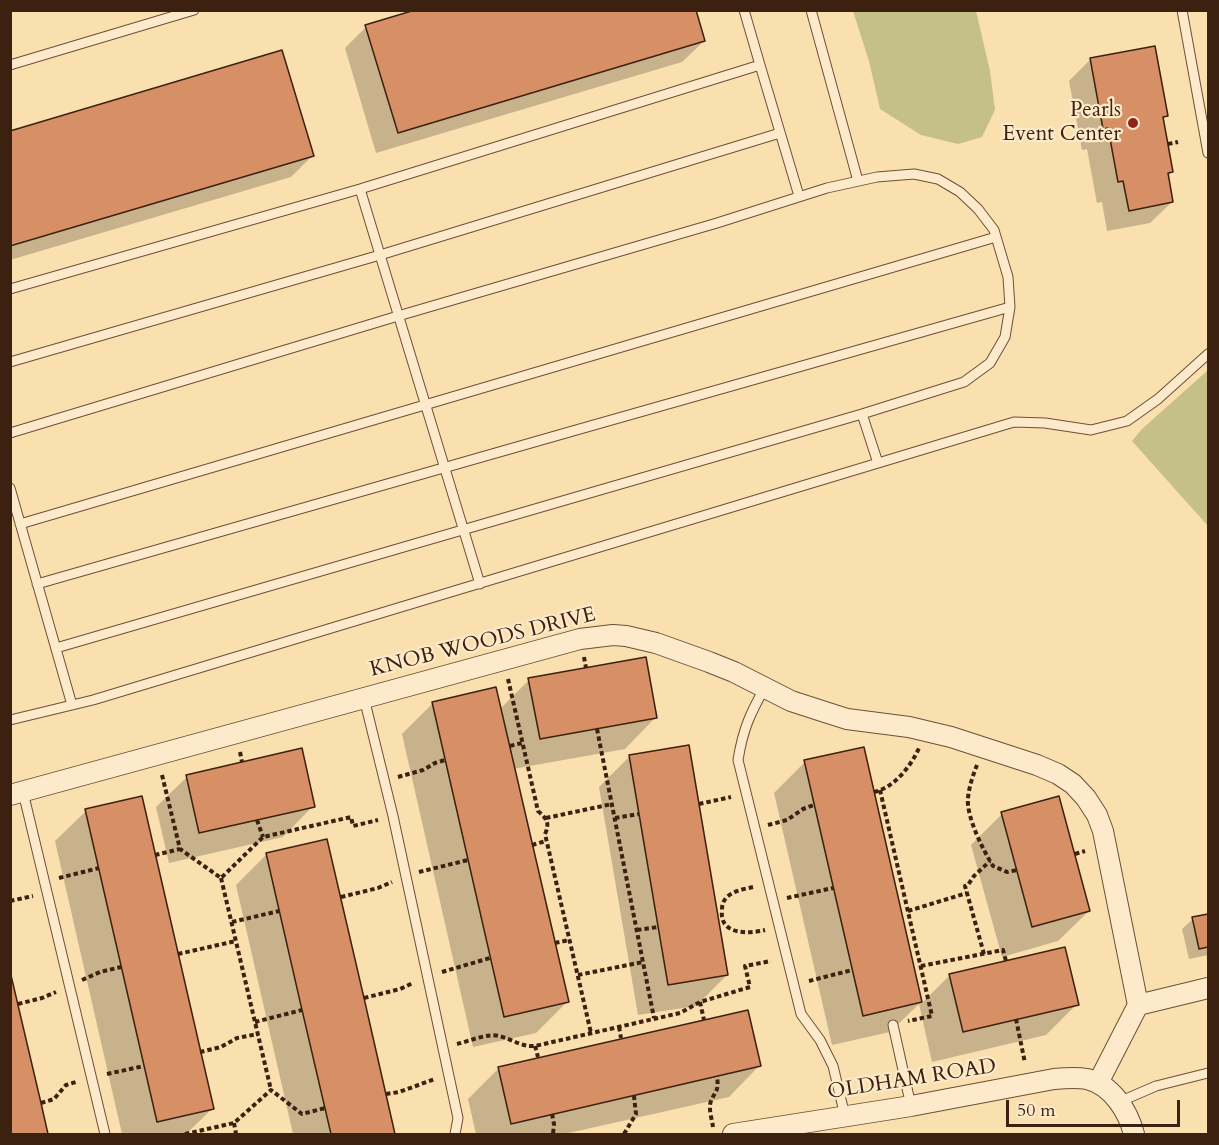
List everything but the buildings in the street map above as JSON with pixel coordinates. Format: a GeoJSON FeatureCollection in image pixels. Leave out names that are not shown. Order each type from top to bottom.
{"type":"FeatureCollection","features":[{"type":"Feature","properties":{"kind":"street","name":"KNOB WOODS DRIVE"},"geometry":{"type":"LineString","coordinates":[[17,793],[580,639],[613,635],[626,636],[656,643],[709,662],[791,701],[847,718],[909,727],[951,737],[1037,765],[1058,774],[1073,784],[1097,815],[1107,845],[1138,1005]]}},
{"type":"Feature","properties":{"kind":"street"},"geometry":{"type":"LineString","coordinates":[[1134,1134],[1126,1112],[1119,1102],[1098,1083],[1138,1005],[1209,988]]}},
{"type":"Feature","properties":{"kind":"street","name":"OLDHAM ROAD"},"geometry":{"type":"LineString","coordinates":[[733,1134],[798,1129],[845,1116],[1054,1079],[1086,1079],[1098,1083]]}},
{"type":"Feature","properties":{"kind":"lane"},"geometry":{"type":"LineString","coordinates":[[10,64],[194,10]]}},
{"type":"Feature","properties":{"kind":"lane"},"geometry":{"type":"LineString","coordinates":[[744,10],[799,196]]}},
{"type":"Feature","properties":{"kind":"lane"},"geometry":{"type":"LineString","coordinates":[[811,10],[858,181]]}},
{"type":"Feature","properties":{"kind":"lane"},"geometry":{"type":"LineString","coordinates":[[1182,10],[1209,153]]}},
{"type":"Feature","properties":{"kind":"lane"},"geometry":{"type":"LineString","coordinates":[[10,289],[360,189],[760,65]]}},
{"type":"Feature","properties":{"kind":"lane"},"geometry":{"type":"LineString","coordinates":[[10,362],[380,255],[780,133]]}},
{"type":"Feature","properties":{"kind":"lane"},"geometry":{"type":"LineString","coordinates":[[10,433],[717,223],[799,196],[877,177],[914,174],[939,179],[960,192],[978,209],[994,230],[1008,277],[1010,307],[1005,336],[990,363],[964,382],[862,414],[56,648]]}},
{"type":"Feature","properties":{"kind":"lane"},"geometry":{"type":"LineString","coordinates":[[360,189],[480,584]]}},
{"type":"Feature","properties":{"kind":"lane"},"geometry":{"type":"LineString","coordinates":[[20,524],[996,237]]}},
{"type":"Feature","properties":{"kind":"lane"},"geometry":{"type":"LineString","coordinates":[[37,584],[1010,307]]}},
{"type":"Feature","properties":{"kind":"lane"},"geometry":{"type":"LineString","coordinates":[[10,720],[105,697],[1014,422],[1045,423],[1091,430],[1127,421],[1158,399],[1209,354]]}},
{"type":"Feature","properties":{"kind":"lane"},"geometry":{"type":"LineString","coordinates":[[862,414],[878,463]]}},
{"type":"Feature","properties":{"kind":"lane"},"geometry":{"type":"LineString","coordinates":[[10,488],[72,705]]}},
{"type":"Feature","properties":{"kind":"lane"},"geometry":{"type":"LineString","coordinates":[[765,687],[749,716],[738,760],[801,1014],[820,1040],[833,1066],[845,1116]]}},
{"type":"Feature","properties":{"kind":"lane"},"geometry":{"type":"LineString","coordinates":[[364,698],[393,816],[444,1047],[458,1118],[455,1134]]}},
{"type":"Feature","properties":{"kind":"lane"},"geometry":{"type":"LineString","coordinates":[[17,793],[105,1134]]}},
{"type":"Feature","properties":{"kind":"lane"},"geometry":{"type":"LineString","coordinates":[[893,1024],[911,1106]]}},
{"type":"Feature","properties":{"kind":"lane"},"geometry":{"type":"LineString","coordinates":[[1119,1102],[1156,1086],[1209,1073]]}},
{"type":"Feature","properties":{"kind":"path"},"geometry":{"type":"LineString","coordinates":[[1168,144],[1178,142]]}},
{"type":"Feature","properties":{"kind":"path"},"geometry":{"type":"LineString","coordinates":[[503,660],[538,811],[546,818],[548,824],[545,834],[546,842],[591,1033]]}},
{"type":"Feature","properties":{"kind":"path"},"geometry":{"type":"LineString","coordinates":[[597,729],[654,1018]]}},
{"type":"Feature","properties":{"kind":"path"},"geometry":{"type":"LineString","coordinates":[[874,792],[890,785],[914,759],[926,731]]}},
{"type":"Feature","properties":{"kind":"path"},"geometry":{"type":"LineString","coordinates":[[510,746],[522,743]]}},
{"type":"Feature","properties":{"kind":"path"},"geometry":{"type":"LineString","coordinates":[[984,747],[972,779],[968,798],[969,811],[993,866],[1007,872],[1017,870]]}},
{"type":"Feature","properties":{"kind":"path"},"geometry":{"type":"LineString","coordinates":[[157,755],[180,849],[221,878],[271,1090],[302,1114],[325,1108]]}},
{"type":"Feature","properties":{"kind":"path"},"geometry":{"type":"LineString","coordinates":[[384,780],[423,770],[445,760]]}},
{"type":"Feature","properties":{"kind":"path"},"geometry":{"type":"LineString","coordinates":[[880,790],[932,1016],[893,1024]]}},
{"type":"Feature","properties":{"kind":"path"},"geometry":{"type":"LineString","coordinates":[[699,804],[746,793]]}},
{"type":"Feature","properties":{"kind":"path"},"geometry":{"type":"LineString","coordinates":[[546,818],[612,804]]}},
{"type":"Feature","properties":{"kind":"path"},"geometry":{"type":"LineString","coordinates":[[755,828],[787,820],[803,809],[814,805]]}},
{"type":"Feature","properties":{"kind":"path"},"geometry":{"type":"LineString","coordinates":[[615,818],[639,814]]}},
{"type":"Feature","properties":{"kind":"path"},"geometry":{"type":"LineString","coordinates":[[221,878],[263,837],[351,817],[353,826],[393,816]]}},
{"type":"Feature","properties":{"kind":"path"},"geometry":{"type":"LineString","coordinates":[[257,820],[263,837]]}},
{"type":"Feature","properties":{"kind":"path"},"geometry":{"type":"LineString","coordinates":[[532,845],[546,842]]}},
{"type":"Feature","properties":{"kind":"path"},"geometry":{"type":"LineString","coordinates":[[155,855],[180,849]]}},
{"type":"Feature","properties":{"kind":"path"},"geometry":{"type":"LineString","coordinates":[[984,954],[965,886],[990,861]]}},
{"type":"Feature","properties":{"kind":"path"},"geometry":{"type":"LineString","coordinates":[[768,883],[738,890],[727,896],[722,904],[720,915],[723,923],[732,930],[743,933],[779,927]]}},
{"type":"Feature","properties":{"kind":"path"},"geometry":{"type":"LineString","coordinates":[[773,901],[833,888]]}},
{"type":"Feature","properties":{"kind":"path"},"geometry":{"type":"LineString","coordinates":[[908,911],[967,893]]}},
{"type":"Feature","properties":{"kind":"path"},"geometry":{"type":"LineString","coordinates":[[232,922],[279,911]]}},
{"type":"Feature","properties":{"kind":"path"},"geometry":{"type":"LineString","coordinates":[[637,930],[658,927]]}},
{"type":"Feature","properties":{"kind":"path"},"geometry":{"type":"LineString","coordinates":[[555,943],[570,940]]}},
{"type":"Feature","properties":{"kind":"path"},"geometry":{"type":"LineString","coordinates":[[178,954],[236,941]]}},
{"type":"Feature","properties":{"kind":"path"},"geometry":{"type":"LineString","coordinates":[[921,966],[1003,950],[1006,961]]}},
{"type":"Feature","properties":{"kind":"path"},"geometry":{"type":"LineString","coordinates":[[444,1047],[497,1035],[520,1045],[535,1046],[680,1013],[700,1002],[750,987],[745,966],[787,958]]}},
{"type":"Feature","properties":{"kind":"path"},"geometry":{"type":"LineString","coordinates":[[578,975],[643,962]]}},
{"type":"Feature","properties":{"kind":"path"},"geometry":{"type":"LineString","coordinates":[[793,985],[852,970]]}},
{"type":"Feature","properties":{"kind":"path"},"geometry":{"type":"LineString","coordinates":[[700,1002],[704,1020]]}},
{"type":"Feature","properties":{"kind":"path"},"geometry":{"type":"LineString","coordinates":[[255,1022],[302,1010]]}},
{"type":"Feature","properties":{"kind":"path"},"geometry":{"type":"LineString","coordinates":[[1016,1020],[1030,1084]]}},
{"type":"Feature","properties":{"kind":"path"},"geometry":{"type":"LineString","coordinates":[[619,1027],[621,1038]]}},
{"type":"Feature","properties":{"kind":"path"},"geometry":{"type":"LineString","coordinates":[[201,1052],[221,1047],[237,1038],[258,1034]]}},
{"type":"Feature","properties":{"kind":"path"},"geometry":{"type":"LineString","coordinates":[[535,1046],[538,1057]]}},
{"type":"Feature","properties":{"kind":"path"},"geometry":{"type":"LineString","coordinates":[[386,1094],[399,1092],[449,1074]]}},
{"type":"Feature","properties":{"kind":"path"},"geometry":{"type":"LineString","coordinates":[[714,1134],[710,1102],[716,1093],[717,1076]]}},
{"type":"Feature","properties":{"kind":"path"},"geometry":{"type":"LineString","coordinates":[[185,1134],[234,1123],[271,1090]]}},
{"type":"Feature","properties":{"kind":"path"},"geometry":{"type":"LineString","coordinates":[[624,1134],[636,1114],[634,1096]]}},
{"type":"Feature","properties":{"kind":"path"},"geometry":{"type":"LineString","coordinates":[[552,1114],[553,1134]]}},
{"type":"Feature","properties":{"kind":"path"},"geometry":{"type":"LineString","coordinates":[[234,1123],[236,1134]]}},
{"type":"Feature","properties":{"kind":"shaded area"},"geometry":{"type":"Polygon","coordinates":[[[853,11],[976,11],[990,71],[995,110],[982,137],[958,144],[921,135],[880,109],[869,61],[853,11]]]}},
{"type":"Feature","properties":{"kind":"shaded area"},"geometry":{"type":"Polygon","coordinates":[[[1208,370],[1208,526],[1132,441],[1142,429],[1208,370]]]}},
{"type":"Feature","properties":{"kind":"place","name":"Pearls Event Center"},"geometry":{"type":"Point","coordinates":[1133,123]}}]}
